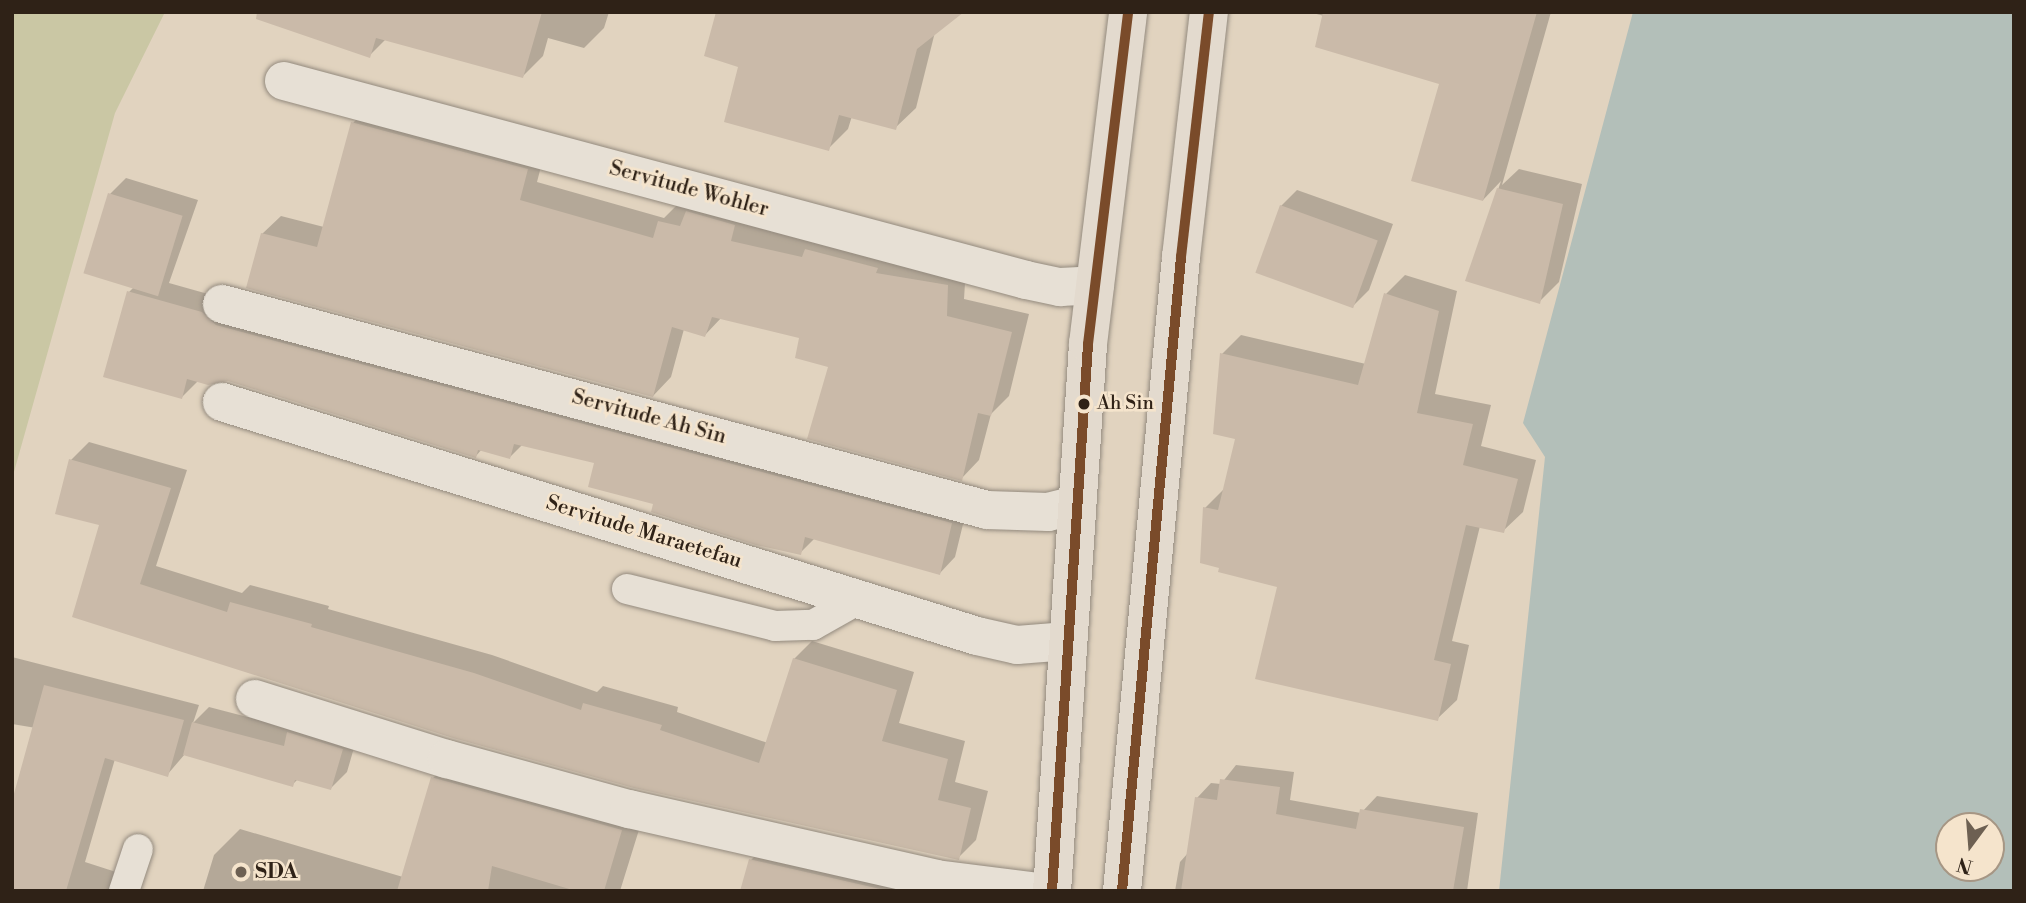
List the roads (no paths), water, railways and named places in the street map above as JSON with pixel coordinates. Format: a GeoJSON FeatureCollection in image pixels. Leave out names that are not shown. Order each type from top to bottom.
{"type":"FeatureCollection","features":[{"type":"Feature","properties":{"kind":"main road"},"geometry":{"type":"LineString","coordinates":[[1052,891],[1077,505],[1095,285],[1128,12]]}},
{"type":"Feature","properties":{"kind":"main road"},"geometry":{"type":"LineString","coordinates":[[1122,891],[1181,257],[1209,12]]}},
{"type":"Feature","properties":{"kind":"street","name":"Servitude Wohler"},"geometry":{"type":"LineString","coordinates":[[284,81],[1026,280],[1060,287],[1095,285]]}},
{"type":"Feature","properties":{"kind":"street","name":"Servitude Ah Sin"},"geometry":{"type":"LineString","coordinates":[[222,304],[987,510],[1048,512],[1077,505]]}},
{"type":"Feature","properties":{"kind":"street","name":"Servitude Maraetefau"},"geometry":{"type":"LineString","coordinates":[[222,402],[859,599],[1017,645],[1068,642]]}},
{"type":"Feature","properties":{"kind":"street"},"geometry":{"type":"LineString","coordinates":[[255,699],[447,759],[629,809],[936,879],[1031,891]]}},
{"type":"Feature","properties":{"kind":"lane"},"geometry":{"type":"LineString","coordinates":[[627,589],[775,626],[813,625],[859,599]]}},
{"type":"Feature","properties":{"kind":"lane"},"geometry":{"type":"LineString","coordinates":[[124,891],[138,849]]}},
{"type":"Feature","properties":{"kind":"place","name":"Ah Sin"},"geometry":{"type":"Point","coordinates":[1084,404]}},
{"type":"Feature","properties":{"kind":"place","name":"SDA"},"geometry":{"type":"Point","coordinates":[241,872]}}]}
